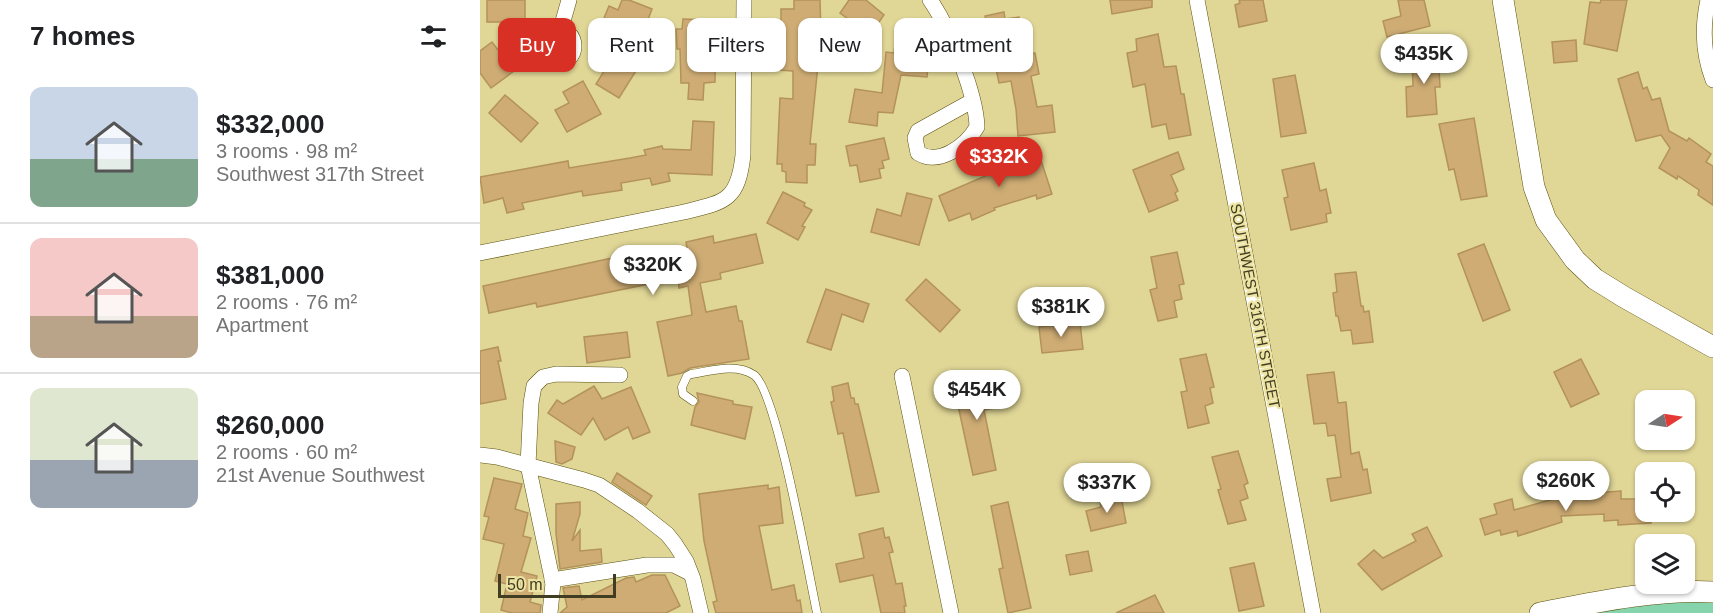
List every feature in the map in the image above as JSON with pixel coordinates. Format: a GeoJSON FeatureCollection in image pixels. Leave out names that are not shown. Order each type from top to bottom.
{"type":"FeatureCollection","features":[{"type":"Feature","properties":{"kind":"main road"},"geometry":{"type":"LineString","coordinates":[[1503,0],[1533,187],[1546,220],[1575,260],[1595,279],[1713,347]]}},
{"type":"Feature","properties":{"kind":"main road"},"geometry":{"type":"LineString","coordinates":[[1540,613],[1621,599],[1713,592]]}},
{"type":"Feature","properties":{"kind":"street"},"geometry":{"type":"LineString","coordinates":[[564,18],[569,0]]}},
{"type":"Feature","properties":{"kind":"street"},"geometry":{"type":"LineString","coordinates":[[480,253],[684,212],[716,204],[730,196],[740,174],[743,155],[744,0]]}},
{"type":"Feature","properties":{"kind":"street"},"geometry":{"type":"LineString","coordinates":[[930,0],[942,17],[951,38],[972,101]]}},
{"type":"Feature","properties":{"kind":"street","name":"SOUTHWEST 316TH STREET"},"geometry":{"type":"LineString","coordinates":[[1197,0],[1313,613]]}},
{"type":"Feature","properties":{"kind":"street"},"geometry":{"type":"LineString","coordinates":[[1708,0],[1704,15],[1704,42],[1713,80]]}},
{"type":"Feature","properties":{"kind":"street"},"geometry":{"type":"LineString","coordinates":[[550,613],[552,580],[528,465],[534,386],[543,377],[556,374],[620,375]]}},
{"type":"Feature","properties":{"kind":"street"},"geometry":{"type":"LineString","coordinates":[[902,376],[951,613]]}},
{"type":"Feature","properties":{"kind":"street"},"geometry":{"type":"LineString","coordinates":[[480,455],[562,473],[599,485],[638,511],[667,534],[675,544],[690,573],[701,613]]}},
{"type":"Feature","properties":{"kind":"street"},"geometry":{"type":"LineString","coordinates":[[552,580],[647,565],[674,565],[690,573]]}},
{"type":"Feature","properties":{"kind":"lane"},"geometry":{"type":"LineString","coordinates":[[693,401],[683,394],[682,387],[687,376],[691,374],[740,369],[753,375],[763,385],[782,447],[816,613]]}},
{"type":"Feature","properties":{"kind":"green space"},"geometry":{"type":"Polygon","coordinates":[[[1713,592],[1713,613],[1540,613],[1713,592]]]}},
{"type":"Feature","properties":{"kind":"building"},"geometry":{"type":"Polygon","coordinates":[[[487,0],[525,0],[525,18],[498,18],[498,22],[487,22],[487,0]]]}},
{"type":"Feature","properties":{"kind":"building"},"geometry":{"type":"Polygon","coordinates":[[[622,0],[629,0],[652,9],[649,18],[604,18],[609,6],[618,10],[622,0]]]}},
{"type":"Feature","properties":{"kind":"building"},"geometry":{"type":"Polygon","coordinates":[[[794,0],[820,0],[821,18],[798,18],[798,72],[817,72],[810,144],[816,144],[815,165],[807,165],[807,183],[786,182],[786,172],[782,171],[782,164],[777,164],[780,98],[793,99],[793,71],[786,71],[786,18],[781,18],[781,9],[794,9],[794,0]]]}},
{"type":"Feature","properties":{"kind":"building"},"geometry":{"type":"Polygon","coordinates":[[[849,0],[866,0],[884,15],[882,18],[847,18],[840,13],[849,0]]]}},
{"type":"Feature","properties":{"kind":"building"},"geometry":{"type":"Polygon","coordinates":[[[1110,0],[1152,0],[1152,7],[1112,14],[1110,0]]]}},
{"type":"Feature","properties":{"kind":"building"},"geometry":{"type":"Polygon","coordinates":[[[1239,0],[1263,0],[1267,21],[1239,27],[1235,5],[1240,3],[1239,0]]]}},
{"type":"Feature","properties":{"kind":"building"},"geometry":{"type":"Polygon","coordinates":[[[1398,0],[1424,0],[1430,26],[1387,37],[1383,21],[1401,16],[1398,0]]]}},
{"type":"Feature","properties":{"kind":"building"},"geometry":{"type":"Polygon","coordinates":[[[1601,0],[1627,0],[1617,51],[1584,44],[1590,2],[1600,3],[1601,0]]]}},
{"type":"Feature","properties":{"kind":"building"},"geometry":{"type":"Polygon","coordinates":[[[1004,12],[1005,18],[985,18],[985,16],[1004,12]]]}},
{"type":"Feature","properties":{"kind":"building"},"geometry":{"type":"Polygon","coordinates":[[[683,19],[687,19],[687,72],[715,72],[715,82],[704,83],[703,100],[688,99],[689,83],[681,83],[680,49],[677,49],[676,29],[682,29],[683,19]]]}},
{"type":"Feature","properties":{"kind":"building"},"geometry":{"type":"Polygon","coordinates":[[[1158,34],[1164,67],[1176,66],[1181,94],[1184,94],[1191,135],[1169,139],[1166,124],[1152,127],[1145,84],[1133,87],[1127,53],[1137,51],[1136,39],[1158,34]]]}},
{"type":"Feature","properties":{"kind":"building"},"geometry":{"type":"Polygon","coordinates":[[[1576,40],[1577,61],[1554,63],[1552,42],[1576,40]]]}},
{"type":"Feature","properties":{"kind":"building"},"geometry":{"type":"Polygon","coordinates":[[[492,42],[498,50],[498,72],[513,72],[491,88],[480,73],[480,51],[492,42]]]}},
{"type":"Feature","properties":{"kind":"building"},"geometry":{"type":"Polygon","coordinates":[[[886,52],[894,53],[894,72],[927,72],[927,77],[901,75],[893,113],[878,112],[877,126],[849,122],[855,89],[882,93],[886,52]]]}},
{"type":"Feature","properties":{"kind":"building"},"geometry":{"type":"Polygon","coordinates":[[[1438,52],[1440,87],[1435,87],[1437,114],[1407,117],[1406,87],[1413,86],[1412,54],[1438,52]]]}},
{"type":"Feature","properties":{"kind":"building"},"geometry":{"type":"Polygon","coordinates":[[[1033,53],[1035,53],[1039,74],[1031,76],[1037,107],[1052,105],[1055,132],[1018,136],[1011,81],[999,83],[997,72],[1033,72],[1033,53]]]}},
{"type":"Feature","properties":{"kind":"building"},"geometry":{"type":"Polygon","coordinates":[[[603,72],[635,72],[619,98],[596,84],[603,72]]]}},
{"type":"Feature","properties":{"kind":"building"},"geometry":{"type":"Polygon","coordinates":[[[1638,72],[1643,89],[1647,87],[1652,100],[1660,98],[1669,131],[1687,141],[1689,138],[1711,154],[1706,162],[1713,166],[1713,205],[1698,195],[1699,190],[1678,176],[1677,179],[1659,168],[1670,148],[1661,135],[1636,141],[1618,79],[1638,72]]]}},
{"type":"Feature","properties":{"kind":"building"},"geometry":{"type":"Polygon","coordinates":[[[1295,75],[1306,133],[1281,137],[1273,79],[1295,75]]]}},
{"type":"Feature","properties":{"kind":"building"},"geometry":{"type":"Polygon","coordinates":[[[583,81],[601,114],[567,132],[555,110],[569,103],[563,92],[583,81]]]}},
{"type":"Feature","properties":{"kind":"building"},"geometry":{"type":"Polygon","coordinates":[[[505,95],[538,123],[521,142],[489,113],[505,95]]]}},
{"type":"Feature","properties":{"kind":"building"},"geometry":{"type":"Polygon","coordinates":[[[1474,118],[1487,196],[1461,200],[1454,169],[1449,170],[1439,124],[1474,118]]]}},
{"type":"Feature","properties":{"kind":"building"},"geometry":{"type":"Polygon","coordinates":[[[693,121],[714,122],[712,175],[668,173],[670,181],[652,185],[650,178],[621,183],[622,190],[583,196],[582,191],[522,203],[524,209],[507,213],[503,198],[484,203],[480,177],[568,161],[569,168],[630,158],[646,155],[644,150],[662,146],[663,149],[691,150],[693,121]]]}},
{"type":"Feature","properties":{"kind":"building"},"geometry":{"type":"Polygon","coordinates":[[[884,138],[889,159],[882,161],[884,168],[879,169],[881,178],[860,182],[857,165],[850,166],[846,146],[884,138]]]}},
{"type":"Feature","properties":{"kind":"building"},"geometry":{"type":"Polygon","coordinates":[[[1038,151],[1052,194],[1037,199],[1036,195],[994,208],[995,210],[972,220],[970,213],[949,221],[939,196],[990,174],[987,168],[1038,151]]]}},
{"type":"Feature","properties":{"kind":"building"},"geometry":{"type":"Polygon","coordinates":[[[1178,152],[1184,169],[1171,175],[1178,191],[1175,193],[1178,200],[1149,212],[1133,170],[1178,152]]]}},
{"type":"Feature","properties":{"kind":"building"},"geometry":{"type":"Polygon","coordinates":[[[1314,163],[1320,191],[1326,189],[1331,213],[1326,214],[1327,222],[1291,230],[1284,198],[1288,197],[1282,170],[1314,163]]]}},
{"type":"Feature","properties":{"kind":"building"},"geometry":{"type":"Polygon","coordinates":[[[783,192],[805,203],[804,206],[812,210],[802,226],[805,227],[798,240],[767,223],[783,192]]]}},
{"type":"Feature","properties":{"kind":"building"},"geometry":{"type":"Polygon","coordinates":[[[907,193],[932,199],[919,245],[871,232],[877,209],[901,216],[907,193]]]}},
{"type":"Feature","properties":{"kind":"building"},"geometry":{"type":"Polygon","coordinates":[[[756,234],[763,263],[720,273],[721,279],[700,283],[706,312],[736,306],[739,321],[742,321],[749,359],[690,368],[682,373],[668,376],[657,322],[692,315],[688,286],[679,288],[678,278],[537,307],[536,303],[489,313],[483,286],[617,257],[618,261],[663,252],[665,259],[688,254],[686,242],[713,236],[714,243],[756,234]]]}},
{"type":"Feature","properties":{"kind":"building"},"geometry":{"type":"Polygon","coordinates":[[[1484,244],[1510,310],[1483,321],[1458,254],[1484,244]]]}},
{"type":"Feature","properties":{"kind":"building"},"geometry":{"type":"Polygon","coordinates":[[[1177,252],[1184,284],[1179,285],[1182,299],[1174,301],[1177,317],[1158,321],[1150,290],[1157,288],[1151,257],[1177,252]]]}},
{"type":"Feature","properties":{"kind":"building"},"geometry":{"type":"Polygon","coordinates":[[[1356,272],[1361,306],[1364,312],[1369,311],[1373,342],[1353,344],[1351,330],[1341,331],[1338,316],[1336,316],[1333,293],[1337,292],[1335,274],[1356,272]]]}},
{"type":"Feature","properties":{"kind":"building"},"geometry":{"type":"Polygon","coordinates":[[[926,279],[960,310],[940,332],[906,300],[926,279]]]}},
{"type":"Feature","properties":{"kind":"building"},"geometry":{"type":"Polygon","coordinates":[[[826,289],[869,304],[863,322],[842,314],[831,350],[807,342],[826,289]]]}},
{"type":"Feature","properties":{"kind":"building"},"geometry":{"type":"Polygon","coordinates":[[[1080,323],[1083,349],[1042,353],[1039,327],[1080,323]]]}},
{"type":"Feature","properties":{"kind":"building"},"geometry":{"type":"Polygon","coordinates":[[[627,332],[630,357],[587,363],[584,337],[627,332]]]}},
{"type":"Feature","properties":{"kind":"building"},"geometry":{"type":"Polygon","coordinates":[[[498,347],[501,361],[498,361],[506,399],[480,404],[480,351],[498,347]]]}},
{"type":"Feature","properties":{"kind":"building"},"geometry":{"type":"Polygon","coordinates":[[[1206,354],[1214,387],[1210,388],[1213,403],[1205,406],[1209,423],[1188,428],[1181,392],[1187,391],[1180,359],[1206,354]]]}},
{"type":"Feature","properties":{"kind":"building"},"geometry":{"type":"Polygon","coordinates":[[[1581,359],[1599,394],[1571,407],[1554,372],[1581,359]]]}},
{"type":"Feature","properties":{"kind":"building"},"geometry":{"type":"Polygon","coordinates":[[[1334,372],[1338,403],[1346,402],[1351,454],[1359,452],[1363,470],[1367,469],[1371,493],[1331,501],[1327,479],[1341,477],[1335,435],[1328,436],[1326,423],[1314,424],[1307,375],[1334,372]]]}},
{"type":"Feature","properties":{"kind":"building"},"geometry":{"type":"Polygon","coordinates":[[[990,375],[996,408],[984,410],[996,470],[973,475],[953,382],[990,375]]]}},
{"type":"Feature","properties":{"kind":"building"},"geometry":{"type":"Polygon","coordinates":[[[848,383],[851,398],[854,398],[855,404],[858,404],[879,492],[856,496],[843,433],[838,434],[831,402],[834,401],[832,387],[848,383]]]}},
{"type":"Feature","properties":{"kind":"building"},"geometry":{"type":"Polygon","coordinates":[[[594,386],[602,399],[631,387],[650,432],[633,439],[628,427],[605,440],[593,418],[581,435],[548,413],[557,400],[563,404],[594,386]]]}},
{"type":"Feature","properties":{"kind":"building"},"geometry":{"type":"Polygon","coordinates":[[[697,393],[752,407],[745,439],[691,425],[695,407],[699,402],[697,393]]]}},
{"type":"Feature","properties":{"kind":"building"},"geometry":{"type":"Polygon","coordinates":[[[555,441],[575,447],[572,459],[562,464],[556,462],[555,441]]]}},
{"type":"Feature","properties":{"kind":"building"},"geometry":{"type":"Polygon","coordinates":[[[1238,451],[1248,483],[1244,485],[1248,498],[1240,501],[1246,520],[1228,524],[1218,490],[1221,489],[1212,457],[1238,451]]]}},
{"type":"Feature","properties":{"kind":"building"},"geometry":{"type":"Polygon","coordinates":[[[617,473],[652,496],[646,505],[612,482],[617,473]]]}},
{"type":"Feature","properties":{"kind":"building"},"geometry":{"type":"Polygon","coordinates":[[[494,478],[522,484],[515,509],[528,513],[523,536],[531,538],[521,572],[537,576],[530,602],[541,605],[540,613],[512,613],[501,610],[507,584],[495,581],[504,544],[483,539],[489,517],[484,516],[494,478]]]}},
{"type":"Feature","properties":{"kind":"building"},"geometry":{"type":"Polygon","coordinates":[[[768,485],[768,489],[779,487],[783,523],[759,526],[772,590],[794,585],[802,613],[716,613],[713,602],[717,601],[704,541],[699,494],[768,485]]]}},
{"type":"Feature","properties":{"kind":"building"},"geometry":{"type":"Polygon","coordinates":[[[1593,489],[1593,493],[1621,491],[1621,499],[1635,499],[1635,522],[1651,523],[1618,525],[1618,520],[1604,521],[1604,514],[1561,516],[1562,522],[1518,536],[1517,531],[1501,535],[1500,530],[1485,535],[1480,519],[1497,514],[1494,504],[1512,499],[1514,510],[1568,495],[1568,490],[1593,489]]]}},
{"type":"Feature","properties":{"kind":"building"},"geometry":{"type":"Polygon","coordinates":[[[1121,496],[1126,523],[1091,531],[1086,511],[1101,507],[1100,500],[1121,496]]]}},
{"type":"Feature","properties":{"kind":"building"},"geometry":{"type":"Polygon","coordinates":[[[580,502],[580,514],[572,541],[580,530],[580,551],[601,549],[602,562],[560,569],[556,504],[580,502]]]}},
{"type":"Feature","properties":{"kind":"building"},"geometry":{"type":"Polygon","coordinates":[[[1008,502],[1031,608],[1008,613],[999,569],[1003,568],[991,506],[1008,502]]]}},
{"type":"Feature","properties":{"kind":"building"},"geometry":{"type":"Polygon","coordinates":[[[1427,527],[1442,556],[1382,590],[1358,564],[1374,550],[1383,558],[1416,541],[1412,534],[1427,527]]]}},
{"type":"Feature","properties":{"kind":"building"},"geometry":{"type":"Polygon","coordinates":[[[883,528],[885,538],[889,537],[893,552],[889,553],[896,584],[902,583],[905,613],[881,613],[873,575],[840,582],[836,564],[864,558],[859,534],[883,528]]]}},
{"type":"Feature","properties":{"kind":"building"},"geometry":{"type":"Polygon","coordinates":[[[1088,551],[1092,571],[1070,575],[1066,555],[1088,551]]]}},
{"type":"Feature","properties":{"kind":"building"},"geometry":{"type":"Polygon","coordinates":[[[1254,563],[1264,606],[1239,611],[1230,568],[1254,563]]]}},
{"type":"Feature","properties":{"kind":"building"},"geometry":{"type":"Polygon","coordinates":[[[652,575],[665,575],[680,606],[666,613],[560,613],[567,607],[563,588],[579,586],[582,600],[626,578],[634,577],[636,582],[652,575]]]}},
{"type":"Feature","properties":{"kind":"building"},"geometry":{"type":"Polygon","coordinates":[[[1155,595],[1164,613],[1116,613],[1155,595]]]}}]}
